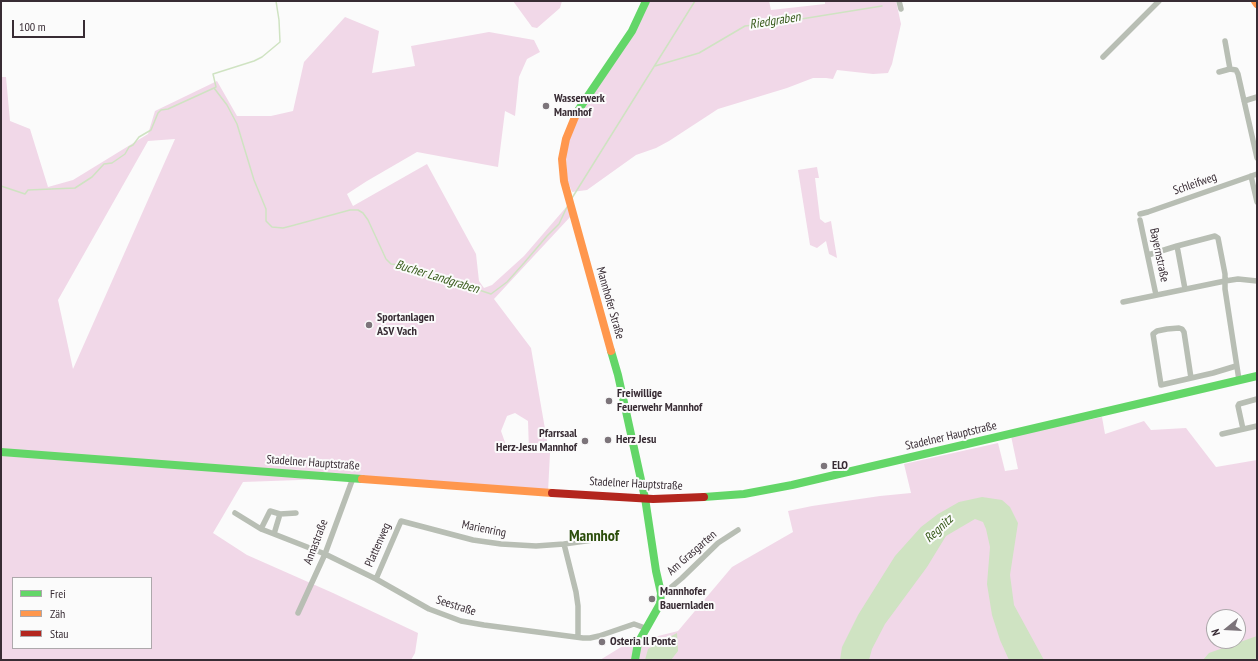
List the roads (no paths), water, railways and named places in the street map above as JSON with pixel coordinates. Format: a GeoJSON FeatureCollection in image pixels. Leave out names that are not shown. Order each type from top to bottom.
{"type":"FeatureCollection","features":[{"type":"Feature","properties":{"kind":"main road","name":"Mannhofer Straße"},"geometry":{"type":"LineString","coordinates":[[635,659],[638,643],[645,628],[660,604],[661,593],[656,571],[645,498],[618,375],[571,208],[562,170],[562,159],[571,124],[632,31],[646,1]]}},
{"type":"Feature","properties":{"kind":"main road","name":"Stadelner Hauptstraße"},"geometry":{"type":"LineString","coordinates":[[1,452],[353,478],[645,498],[684,499],[776,489],[1257,376]]}},
{"type":"Feature","properties":{"kind":"street"},"geometry":{"type":"LineString","coordinates":[[899,1],[901,9]]}},
{"type":"Feature","properties":{"kind":"street"},"geometry":{"type":"LineString","coordinates":[[1103,57],[1159,1]]}},
{"type":"Feature","properties":{"kind":"street"},"geometry":{"type":"LineString","coordinates":[[1224,41],[1230,69]]}},
{"type":"Feature","properties":{"kind":"street"},"geometry":{"type":"LineString","coordinates":[[1219,72],[1233,68],[1238,74],[1257,158]]}},
{"type":"Feature","properties":{"kind":"street"},"geometry":{"type":"LineString","coordinates":[[1244,101],[1257,97]]}},
{"type":"Feature","properties":{"kind":"street"},"geometry":{"type":"LineString","coordinates":[[1254,175],[1257,202]]}},
{"type":"Feature","properties":{"kind":"street","name":"Schleifweg"},"geometry":{"type":"LineString","coordinates":[[1140,214],[1254,175]]}},
{"type":"Feature","properties":{"kind":"street","name":"Bayernstraße"},"geometry":{"type":"LineString","coordinates":[[1140,220],[1156,295]]}},
{"type":"Feature","properties":{"kind":"street"},"geometry":{"type":"LineString","coordinates":[[1148,255],[1217,236],[1239,380]]}},
{"type":"Feature","properties":{"kind":"street","name":"Bayernstraße"},"geometry":{"type":"LineString","coordinates":[[1177,246],[1185,289]]}},
{"type":"Feature","properties":{"kind":"street","name":"Bayernstraße"},"geometry":{"type":"LineString","coordinates":[[1123,302],[1225,281],[1257,281]]}},
{"type":"Feature","properties":{"kind":"street"},"geometry":{"type":"LineString","coordinates":[[1191,378],[1184,332],[1182,329],[1167,329],[1157,331],[1153,334],[1161,385],[1191,378],[1236,366]]}},
{"type":"Feature","properties":{"kind":"street"},"geometry":{"type":"LineString","coordinates":[[1243,429],[1238,406],[1239,404],[1257,399]]}},
{"type":"Feature","properties":{"kind":"street"},"geometry":{"type":"LineString","coordinates":[[1222,434],[1257,426]]}},
{"type":"Feature","properties":{"kind":"street","name":"Annastraße"},"geometry":{"type":"LineString","coordinates":[[298,613],[325,554],[353,478]]}},
{"type":"Feature","properties":{"kind":"street"},"geometry":{"type":"LineString","coordinates":[[261,529],[270,511],[280,514],[296,513]]}},
{"type":"Feature","properties":{"kind":"street","name":"Seestraße"},"geometry":{"type":"LineString","coordinates":[[235,513],[261,529],[325,554],[376,579],[429,609],[461,621],[578,638],[590,638],[634,624],[645,628]]}},
{"type":"Feature","properties":{"kind":"street"},"geometry":{"type":"LineString","coordinates":[[274,534],[280,514]]}},
{"type":"Feature","properties":{"kind":"street","name":"Marienring"},"geometry":{"type":"LineString","coordinates":[[401,521],[473,540],[501,544],[536,546],[593,540]]}},
{"type":"Feature","properties":{"kind":"street","name":"Plattenweg"},"geometry":{"type":"LineString","coordinates":[[376,579],[401,521]]}},
{"type":"Feature","properties":{"kind":"street","name":"Am Grasgarten"},"geometry":{"type":"LineString","coordinates":[[661,593],[682,578],[718,543],[738,530]]}},
{"type":"Feature","properties":{"kind":"street"},"geometry":{"type":"LineString","coordinates":[[564,544],[576,592],[578,606],[578,638]]}},
{"type":"Feature","properties":{"kind":"water","name":"Regnitz"},"geometry":{"type":"Polygon","coordinates":[[[982,497],[1002,500],[1010,507],[1018,523],[1010,575],[1014,605],[1044,660],[1009,660],[1000,640],[992,615],[987,584],[990,547],[986,529],[983,522],[975,519],[946,536],[927,567],[885,624],[872,649],[869,660],[840,660],[842,647],[858,615],[895,556],[921,527],[938,514],[959,502],[982,497]]]}},
{"type":"Feature","properties":{"kind":"water"},"geometry":{"type":"Polygon","coordinates":[[[677,633],[678,651],[671,660],[645,660],[648,649],[677,633]]]}},
{"type":"Feature","properties":{"kind":"water"},"geometry":{"type":"Polygon","coordinates":[[[1257,636],[1257,658],[1252,660],[1203,660],[1209,653],[1220,649],[1246,649],[1246,640],[1257,636]]]}},
{"type":"Feature","properties":{"kind":"waterway"},"geometry":{"type":"LineString","coordinates":[[214,88],[216,87],[213,74],[254,61],[262,57],[280,42],[276,1]]}},
{"type":"Feature","properties":{"kind":"waterway","name":"Bucher Landgraben"},"geometry":{"type":"LineString","coordinates":[[572,198],[695,1]]}},
{"type":"Feature","properties":{"kind":"waterway","name":"Riedgraben"},"geometry":{"type":"LineString","coordinates":[[655,66],[699,53],[745,26],[795,20],[882,6]]}},
{"type":"Feature","properties":{"kind":"waterway","name":"Bucher Landgraben"},"geometry":{"type":"LineString","coordinates":[[1,186],[25,194],[28,190],[75,188],[92,177],[104,164],[112,163],[125,154],[129,147],[133,145],[139,137],[151,130],[158,113],[161,110],[168,109],[214,88],[227,105],[237,124],[254,180],[266,209],[266,221],[272,227],[283,228],[350,210],[358,210],[363,213],[368,220],[386,259],[391,264],[401,265],[411,271],[448,280],[455,285],[470,287],[491,294],[507,282],[559,224],[567,207]]}},
{"type":"Feature","properties":{"kind":"place","name":"Wasserwerk Mannhof"},"geometry":{"type":"Point","coordinates":[546,106]}},
{"type":"Feature","properties":{"kind":"place","name":"Sportanlagen ASV Vach"},"geometry":{"type":"Point","coordinates":[369,325]}},
{"type":"Feature","properties":{"kind":"place","name":"Freiwillige Feuerwehr Mannhof"},"geometry":{"type":"Point","coordinates":[609,401]}},
{"type":"Feature","properties":{"kind":"place","name":"Herz Jesu"},"geometry":{"type":"Point","coordinates":[608,440]}},
{"type":"Feature","properties":{"kind":"place","name":"Pfarrsaal Herz-Jesu Mannhof"},"geometry":{"type":"Point","coordinates":[585,441]}},
{"type":"Feature","properties":{"kind":"place","name":"ELO"},"geometry":{"type":"Point","coordinates":[824,466]}},
{"type":"Feature","properties":{"kind":"place","name":"Mannhofer Bauernladen"},"geometry":{"type":"Point","coordinates":[652,599]}},
{"type":"Feature","properties":{"kind":"place","name":"Osteria Il Ponte"},"geometry":{"type":"Point","coordinates":[602,642]}},
{"type":"Feature","properties":{"kind":"district","name":"Mannhof"},"geometry":{"type":"Point","coordinates":[594,536]}}]}
